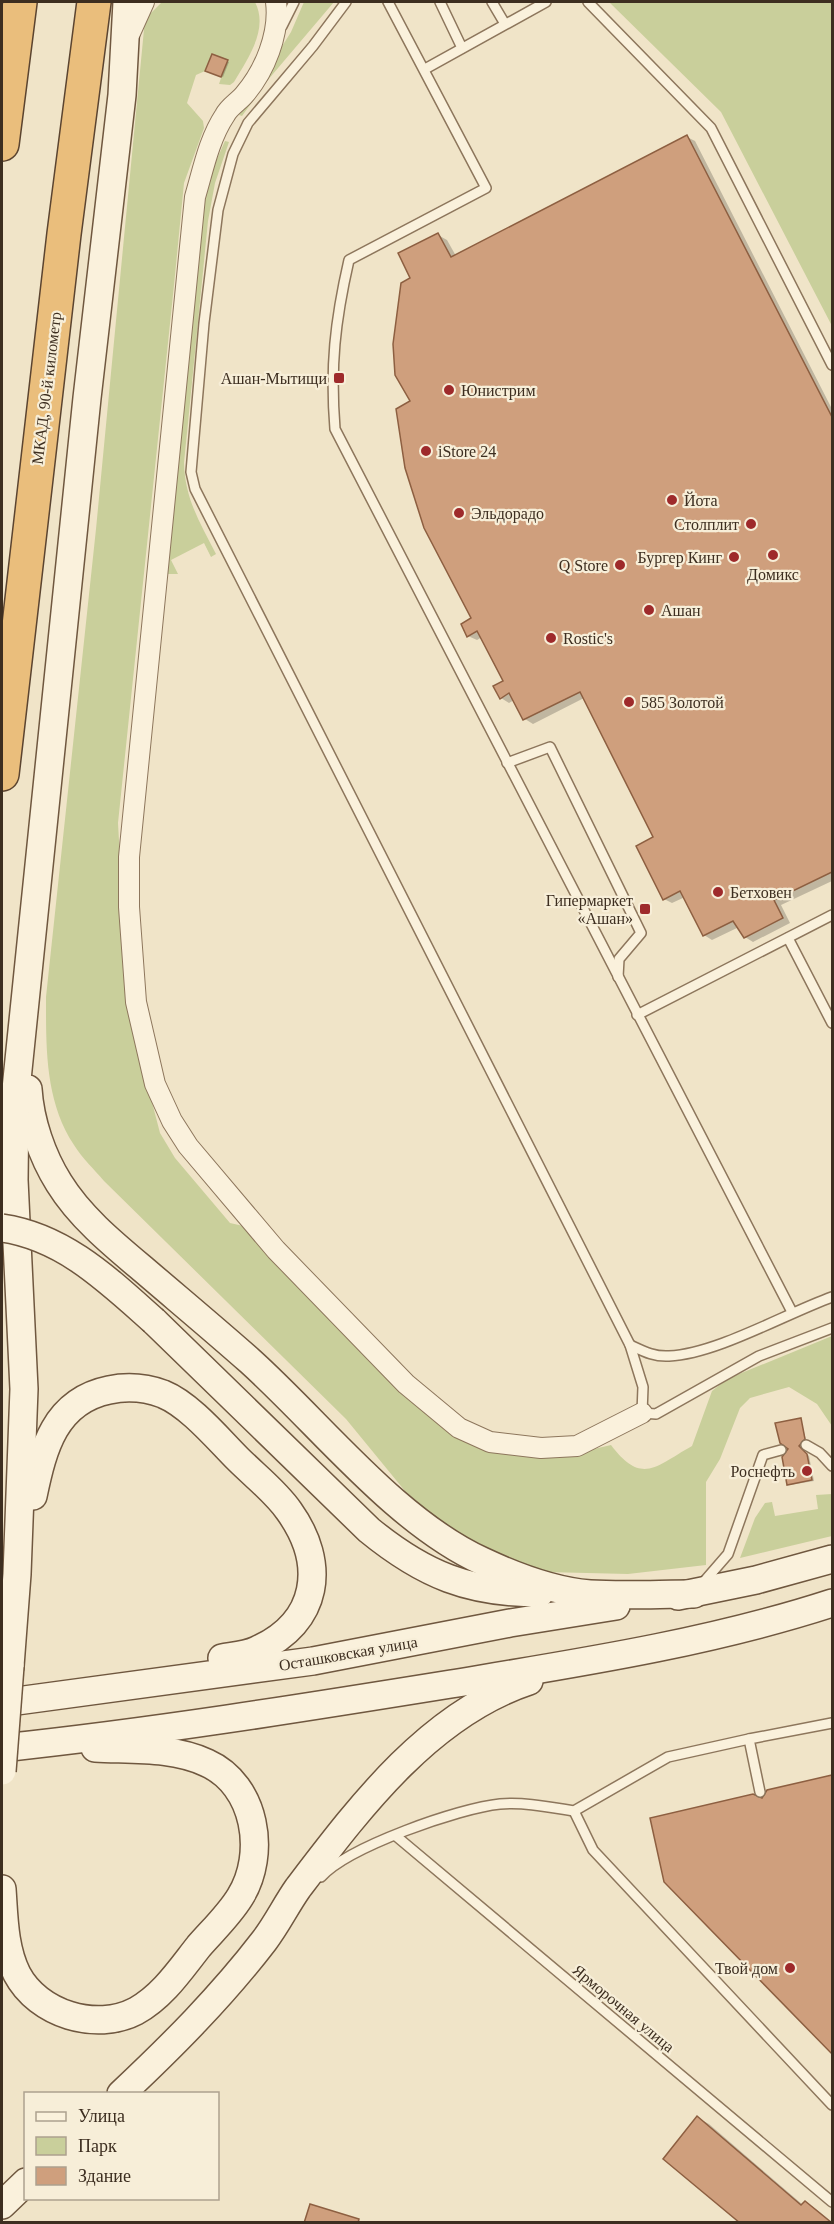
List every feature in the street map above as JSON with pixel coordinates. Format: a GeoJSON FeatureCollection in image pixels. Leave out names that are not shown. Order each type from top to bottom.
{"type":"FeatureCollection","features":[{"type":"Feature","properties":{"kind":"highway"},"geometry":{"type":"LineString","coordinates":[[2,144],[20,2]]}},
{"type":"Feature","properties":{"kind":"highway","name":"МКАД, 90-й километр"},"geometry":{"type":"LineString","coordinates":[[2,774],[64,234],[94,2]]}},
{"type":"Feature","properties":{"kind":"main road"},"geometry":{"type":"LineString","coordinates":[[2,1772],[17,1574],[24,1389],[14,1157],[15,1099],[86,410],[122,95],[127,2]]}},
{"type":"Feature","properties":{"kind":"main road"},"geometry":{"type":"LineString","coordinates":[[26,1006],[28,1093],[35,1130],[59,1183],[81,1212],[119,1249],[251,1362],[390,1496],[432,1530],[480,1560],[531,1582],[589,1594]]}},
{"type":"Feature","properties":{"kind":"main road"},"geometry":{"type":"LineString","coordinates":[[2,1228],[27,1232],[74,1254],[154,1320],[369,1530],[401,1556],[442,1578],[480,1588],[514,1593],[694,1594],[832,1559]]}},
{"type":"Feature","properties":{"kind":"main road"},"geometry":{"type":"LineString","coordinates":[[17,1574],[40,1462],[54,1430],[70,1406],[99,1392],[130,1386],[164,1395],[198,1420],[288,1510],[307,1540],[312,1558],[314,1568],[311,1592],[301,1616],[282,1635],[256,1651],[48,1698]]}},
{"type":"Feature","properties":{"kind":"main road","name":"Осташковская улица"},"geometry":{"type":"LineString","coordinates":[[2,1703],[313,1661],[510,1623],[694,1594]]}},
{"type":"Feature","properties":{"kind":"main road"},"geometry":{"type":"LineString","coordinates":[[2,1748],[320,1705],[603,1657],[692,1640],[796,1615],[832,1603]]}},
{"type":"Feature","properties":{"kind":"main road"},"geometry":{"type":"LineString","coordinates":[[123,2092],[172,2046],[221,1994],[266,1939],[297,1890],[363,1806],[419,1748],[452,1721],[520,1684],[603,1657]]}},
{"type":"Feature","properties":{"kind":"main road"},"geometry":{"type":"LineString","coordinates":[[2,1889],[8,1951],[17,1975],[32,1994],[65,2015],[84,2019],[110,2018],[135,2011],[163,1991],[240,1897],[250,1875],[255,1851],[253,1826],[245,1800],[230,1780],[209,1763],[181,1753],[34,1745]]}},
{"type":"Feature","properties":{"kind":"main road"},"geometry":{"type":"LineString","coordinates":[[2,2205],[24,2184]]}},
{"type":"Feature","properties":{"kind":"street"},"geometry":{"type":"LineString","coordinates":[[125,47],[144,2]]}},
{"type":"Feature","properties":{"kind":"street"},"geometry":{"type":"LineString","coordinates":[[276,2],[278,19],[273,44],[245,94],[226,113],[220,123],[206,159],[195,198],[129,857],[129,907],[136,1002],[155,1084],[172,1121],[188,1146],[246,1215],[375,1353],[406,1384],[459,1428],[490,1442],[542,1448],[577,1446],[642,1413]]}},
{"type":"Feature","properties":{"kind":"lane"},"geometry":{"type":"LineString","coordinates":[[273,44],[294,2]]}},
{"type":"Feature","properties":{"kind":"lane"},"geometry":{"type":"LineString","coordinates":[[346,2],[313,46],[248,123],[233,154],[218,210],[204,323],[191,472],[195,489],[630,1345],[643,1387],[642,1413],[656,1414],[759,1356],[832,1328]]}},
{"type":"Feature","properties":{"kind":"lane"},"geometry":{"type":"LineString","coordinates":[[388,2],[486,188],[349,260],[338,311],[333,350],[331,382],[335,429],[792,1312]]}},
{"type":"Feature","properties":{"kind":"lane"},"geometry":{"type":"LineString","coordinates":[[440,2],[462,48]]}},
{"type":"Feature","properties":{"kind":"lane"},"geometry":{"type":"LineString","coordinates":[[492,2],[504,24]]}},
{"type":"Feature","properties":{"kind":"lane"},"geometry":{"type":"LineString","coordinates":[[425,69],[546,2]]}},
{"type":"Feature","properties":{"kind":"lane"},"geometry":{"type":"LineString","coordinates":[[588,2],[711,128],[832,365]]}},
{"type":"Feature","properties":{"kind":"lane"},"geometry":{"type":"LineString","coordinates":[[507,763],[550,747],[641,933],[620,959],[618,977]]}},
{"type":"Feature","properties":{"kind":"lane"},"geometry":{"type":"LineString","coordinates":[[638,1015],[832,915]]}},
{"type":"Feature","properties":{"kind":"lane"},"geometry":{"type":"LineString","coordinates":[[788,938],[832,1023]]}},
{"type":"Feature","properties":{"kind":"lane"},"geometry":{"type":"LineString","coordinates":[[630,1345],[648,1354],[667,1356],[698,1353],[832,1297]]}},
{"type":"Feature","properties":{"kind":"lane"},"geometry":{"type":"LineString","coordinates":[[806,1445],[820,1453],[832,1466]]}},
{"type":"Feature","properties":{"kind":"lane"},"geometry":{"type":"LineString","coordinates":[[694,1594],[728,1554],[763,1455],[781,1450]]}},
{"type":"Feature","properties":{"kind":"lane"},"geometry":{"type":"LineString","coordinates":[[266,1939],[324,1874],[346,1857],[396,1836],[459,1812],[499,1804],[532,1803],[574,1811],[668,1757],[832,1723]]}},
{"type":"Feature","properties":{"kind":"lane"},"geometry":{"type":"LineString","coordinates":[[749,1739],[760,1792]]}},
{"type":"Feature","properties":{"kind":"lane"},"geometry":{"type":"LineString","coordinates":[[574,1811],[593,1850],[832,2105]]}},
{"type":"Feature","properties":{"kind":"lane","name":"Ярморочная улица"},"geometry":{"type":"LineString","coordinates":[[396,1836],[832,2202]]}},
{"type":"Feature","properties":{"kind":"green space"},"geometry":{"type":"Polygon","coordinates":[[[162,2],[255,2],[260,23],[255,43],[234,82],[230,85],[219,84],[227,60],[212,54],[205,71],[196,75],[187,103],[203,121],[204,128],[184,183],[118,823],[123,912],[147,1083],[160,1133],[175,1158],[230,1223],[252,1228],[359,1350],[424,1410],[465,1438],[581,1452],[611,1445],[622,1458],[632,1465],[641,1469],[650,1468],[692,1446],[712,1391],[727,1379],[832,1336],[832,1426],[817,1404],[789,1387],[750,1398],[740,1408],[720,1459],[706,1482],[706,1565],[628,1574],[546,1572],[485,1549],[445,1526],[405,1491],[346,1419],[104,1181],[74,1145],[57,1110],[47,1055],[46,997],[96,529],[145,19],[162,2]]]}},
{"type":"Feature","properties":{"kind":"green space"},"geometry":{"type":"Polygon","coordinates":[[[304,2],[334,2],[267,81],[242,116],[239,115],[291,32],[304,2]]]}},
{"type":"Feature","properties":{"kind":"green space"},"geometry":{"type":"Polygon","coordinates":[[[609,2],[832,2],[832,326],[721,112],[609,2]]]}},
{"type":"Feature","properties":{"kind":"green space"},"geometry":{"type":"Polygon","coordinates":[[[225,141],[229,142],[215,183],[208,221],[184,463],[190,499],[216,554],[211,557],[204,543],[171,560],[178,574],[168,574],[166,570],[204,200],[212,170],[225,141]]]}},
{"type":"Feature","properties":{"kind":"green space"},"geometry":{"type":"Polygon","coordinates":[[[832,1494],[832,1536],[740,1558],[755,1518],[765,1503],[772,1502],[775,1516],[818,1509],[816,1495],[832,1494]]]}},
{"type":"Feature","properties":{"kind":"building"},"geometry":{"type":"Polygon","coordinates":[[[212,54],[228,60],[221,77],[205,71],[212,54]]]}},
{"type":"Feature","properties":{"kind":"building","name":"Ашан"},"geometry":{"type":"Polygon","coordinates":[[[687,135],[832,417],[832,872],[774,900],[783,918],[744,938],[733,921],[703,936],[680,891],[663,900],[636,846],[653,837],[580,692],[523,720],[509,693],[500,699],[493,686],[503,681],[477,631],[467,637],[461,624],[471,618],[424,528],[405,468],[396,409],[410,401],[395,375],[393,344],[401,283],[410,278],[398,253],[438,233],[451,257],[687,135]]]}},
{"type":"Feature","properties":{"kind":"building"},"geometry":{"type":"Polygon","coordinates":[[[801,1418],[805,1439],[799,1446],[807,1454],[812,1480],[787,1485],[782,1457],[788,1449],[780,1443],[775,1423],[801,1418]]]}},
{"type":"Feature","properties":{"kind":"building","name":"Твой дом"},"geometry":{"type":"Polygon","coordinates":[[[832,1775],[832,2054],[664,1882],[650,1818],[753,1794],[762,1798],[767,1790],[832,1775]]]}},
{"type":"Feature","properties":{"kind":"building"},"geometry":{"type":"Polygon","coordinates":[[[697,2116],[801,2205],[805,2201],[832,2223],[740,2223],[663,2159],[697,2116]]]}},
{"type":"Feature","properties":{"kind":"building"},"geometry":{"type":"Polygon","coordinates":[[[310,2204],[359,2219],[358,2223],[304,2223],[310,2204]]]}},
{"type":"Feature","properties":{"kind":"place","name":"Ашан-Мытищи"},"geometry":{"type":"Point","coordinates":[339,378]}},
{"type":"Feature","properties":{"kind":"place","name":"Юнистрим"},"geometry":{"type":"Point","coordinates":[449,390]}},
{"type":"Feature","properties":{"kind":"place","name":"iStore 24"},"geometry":{"type":"Point","coordinates":[426,451]}},
{"type":"Feature","properties":{"kind":"place","name":"Йота"},"geometry":{"type":"Point","coordinates":[672,500]}},
{"type":"Feature","properties":{"kind":"place","name":"Эльдорадо"},"geometry":{"type":"Point","coordinates":[459,513]}},
{"type":"Feature","properties":{"kind":"place","name":"Столплит"},"geometry":{"type":"Point","coordinates":[751,524]}},
{"type":"Feature","properties":{"kind":"place","name":"Домикс"},"geometry":{"type":"Point","coordinates":[773,555]}},
{"type":"Feature","properties":{"kind":"place","name":"Бургер Кинг"},"geometry":{"type":"Point","coordinates":[734,557]}},
{"type":"Feature","properties":{"kind":"place","name":"Q Store"},"geometry":{"type":"Point","coordinates":[620,565]}},
{"type":"Feature","properties":{"kind":"place","name":"Ашан"},"geometry":{"type":"Point","coordinates":[649,610]}},
{"type":"Feature","properties":{"kind":"place","name":"Rostic's"},"geometry":{"type":"Point","coordinates":[551,638]}},
{"type":"Feature","properties":{"kind":"place","name":"585 Золотой"},"geometry":{"type":"Point","coordinates":[629,702]}},
{"type":"Feature","properties":{"kind":"place","name":"Бетховен"},"geometry":{"type":"Point","coordinates":[718,892]}},
{"type":"Feature","properties":{"kind":"place","name":"Гипермаркет «Ашан»"},"geometry":{"type":"Point","coordinates":[645,909]}},
{"type":"Feature","properties":{"kind":"place","name":"Роснефть"},"geometry":{"type":"Point","coordinates":[807,1471]}},
{"type":"Feature","properties":{"kind":"place","name":"Твой дом"},"geometry":{"type":"Point","coordinates":[790,1968]}}]}
